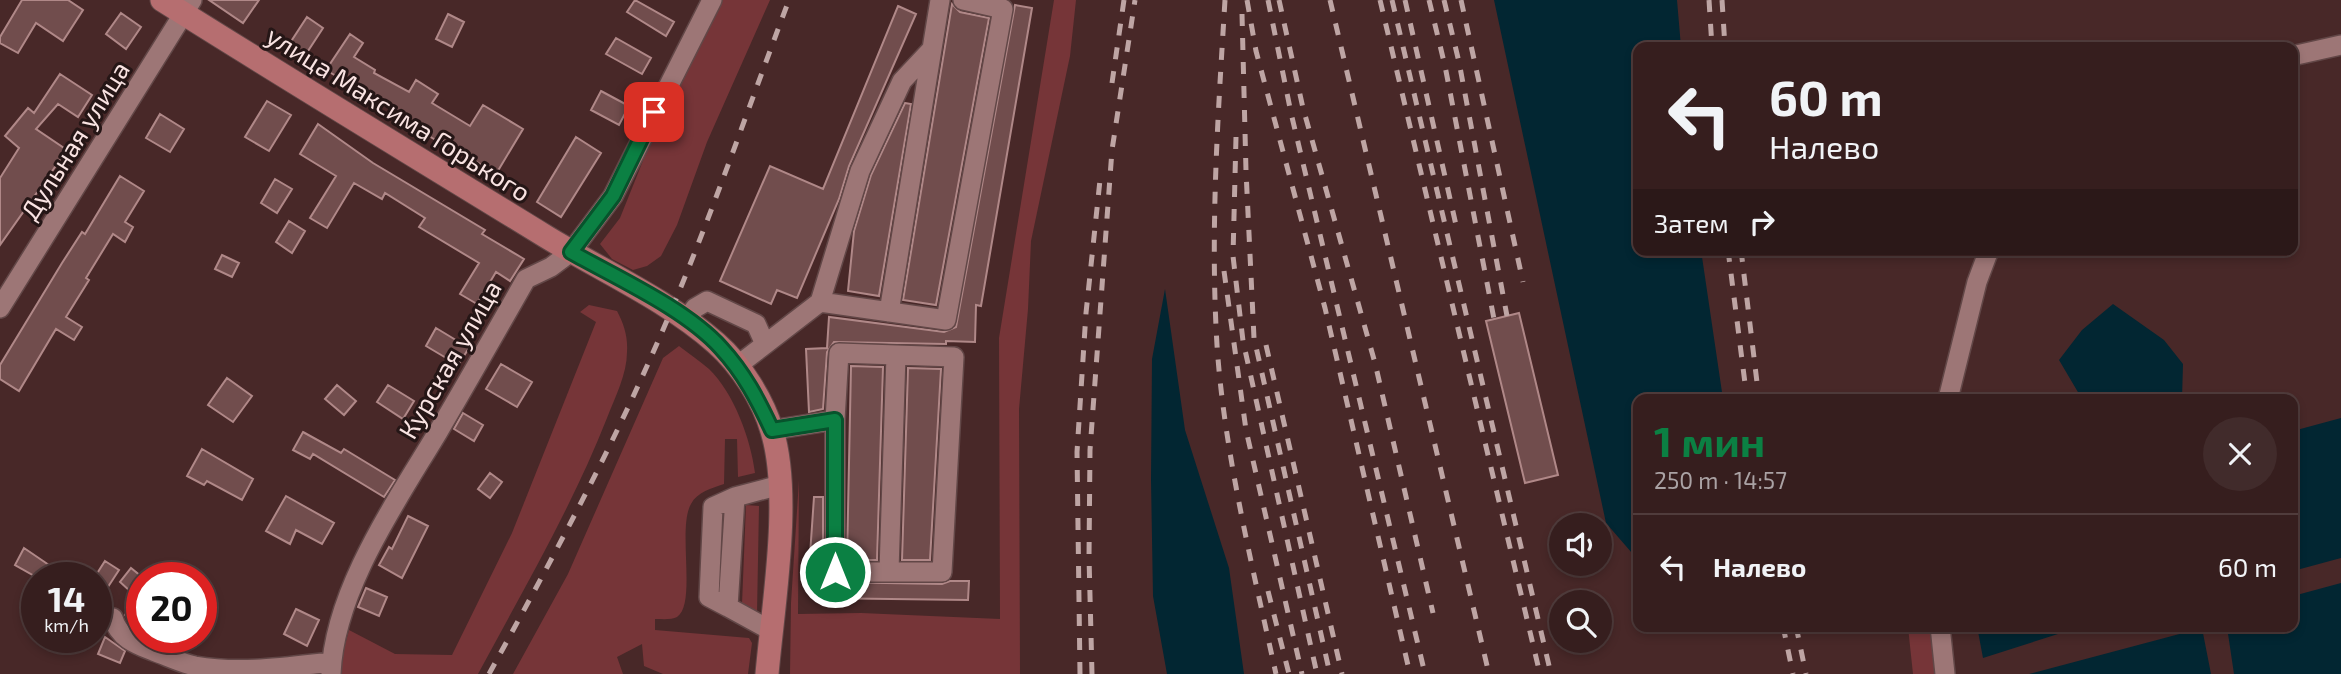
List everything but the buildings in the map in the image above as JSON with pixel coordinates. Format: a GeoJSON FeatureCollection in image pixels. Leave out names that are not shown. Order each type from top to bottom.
{"type":"FeatureCollection","features":[{"type":"Feature","properties":{"kind":"main road","name":"улица Максима Горького"},"geometry":{"type":"LineString","coordinates":[[162,0],[188,7],[571,252],[687,319],[719,345],[754,390],[772,430],[780,485],[767,674]]}},
{"type":"Feature","properties":{"kind":"street","name":"Курская улица"},"geometry":{"type":"LineString","coordinates":[[113,618],[116,627],[124,636],[139,645],[193,666],[241,671],[331,668],[338,631],[358,573],[382,525],[526,279],[551,267],[571,252],[613,196],[712,0]]}},
{"type":"Feature","properties":{"kind":"street"},"geometry":{"type":"LineString","coordinates":[[889,312],[940,0]]}},
{"type":"Feature","properties":{"kind":"street"},"geometry":{"type":"LineString","coordinates":[[820,302],[946,320],[1004,4],[963,0]]}},
{"type":"Feature","properties":{"kind":"street","name":"Дульная улица"},"geometry":{"type":"LineString","coordinates":[[0,307],[188,7]]}},
{"type":"Feature","properties":{"kind":"street"},"geometry":{"type":"LineString","coordinates":[[2298,55],[2341,45]]}},
{"type":"Feature","properties":{"kind":"street"},"geometry":{"type":"LineString","coordinates":[[737,366],[820,302],[860,171],[902,81],[932,49]]}},
{"type":"Feature","properties":{"kind":"street"},"geometry":{"type":"LineString","coordinates":[[1949,394],[1976,282],[1987,256]]}},
{"type":"Feature","properties":{"kind":"street"},"geometry":{"type":"LineString","coordinates":[[687,319],[695,308],[707,301],[756,324],[765,344]]}},
{"type":"Feature","properties":{"kind":"street"},"geometry":{"type":"LineString","coordinates":[[839,353],[896,355],[954,356],[942,572],[835,572],[835,420],[839,353]]}},
{"type":"Feature","properties":{"kind":"street"},"geometry":{"type":"LineString","coordinates":[[889,571],[896,355]]}},
{"type":"Feature","properties":{"kind":"street"},"geometry":{"type":"LineString","coordinates":[[772,430],[835,420]]}},
{"type":"Feature","properties":{"kind":"street"},"geometry":{"type":"LineString","coordinates":[[771,630],[728,607],[735,497],[780,485]]}},
{"type":"Feature","properties":{"kind":"street"},"geometry":{"type":"LineString","coordinates":[[1941,632],[1945,674]]}},
{"type":"Feature","properties":{"kind":"shaded area"},"geometry":{"type":"Polygon","coordinates":[[[721,0],[770,0],[707,142],[677,225],[661,256],[647,266],[633,270],[612,259],[600,244],[620,218],[661,116],[721,0]]]}},
{"type":"Feature","properties":{"kind":"shaded area"},"geometry":{"type":"Polygon","coordinates":[[[1054,0],[1076,0],[1070,56],[1031,241],[1019,409],[1020,674],[790,674],[791,603],[799,480],[798,614],[861,613],[1000,619],[999,338],[1054,0]]]}},
{"type":"Feature","properties":{"kind":"shaded area"},"geometry":{"type":"Polygon","coordinates":[[[589,305],[617,311],[625,331],[627,346],[623,377],[578,484],[478,674],[342,674],[340,664],[349,630],[395,654],[452,655],[512,533],[596,322],[580,312],[589,305]]]}},
{"type":"Feature","properties":{"kind":"shaded area"},"geometry":{"type":"Polygon","coordinates":[[[679,346],[709,369],[726,391],[750,446],[755,473],[738,477],[737,439],[725,439],[724,484],[697,496],[687,515],[687,582],[683,609],[675,618],[655,619],[655,630],[749,638],[752,643],[748,674],[663,674],[644,666],[642,644],[617,657],[623,674],[513,674],[568,574],[663,358],[679,346]]]}},
{"type":"Feature","properties":{"kind":"shaded area"},"geometry":{"type":"Polygon","coordinates":[[[746,505],[759,506],[757,614],[742,604],[746,505]]]}},
{"type":"Feature","properties":{"kind":"shaded area"},"geometry":{"type":"Polygon","coordinates":[[[1909,632],[1932,632],[1937,674],[1913,674],[1909,632]]]}},
{"type":"Feature","properties":{"kind":"water"},"geometry":{"type":"Polygon","coordinates":[[[1494,0],[1677,0],[1681,42],[1633,42],[1633,256],[1702,256],[1722,394],[1633,394],[1633,554],[1612,530],[1612,513],[1604,513],[1494,0]]]}},
{"type":"Feature","properties":{"kind":"water"},"geometry":{"type":"Polygon","coordinates":[[[1165,289],[1185,430],[1229,568],[1244,674],[1167,674],[1153,596],[1151,480],[1152,359],[1165,289]]]}},
{"type":"Feature","properties":{"kind":"water"},"geometry":{"type":"Polygon","coordinates":[[[2113,304],[2164,340],[2183,364],[2182,394],[2079,394],[2059,360],[2082,330],[2113,304]]]}},
{"type":"Feature","properties":{"kind":"water"},"geometry":{"type":"Polygon","coordinates":[[[2341,418],[2341,558],[2298,570],[2298,430],[2341,418]]]}},
{"type":"Feature","properties":{"kind":"water"},"geometry":{"type":"Polygon","coordinates":[[[2341,583],[2341,674],[2234,674],[2228,632],[2298,632],[2298,595],[2341,583]]]}},
{"type":"Feature","properties":{"kind":"water"},"geometry":{"type":"Polygon","coordinates":[[[1978,632],[2064,632],[1983,658],[1978,632]]]}},
{"type":"Feature","properties":{"kind":"water"},"geometry":{"type":"Polygon","coordinates":[[[2187,632],[2203,632],[2211,674],[2029,674],[2187,632]]]}},
{"type":"Feature","properties":{"kind":"railway"},"geometry":{"type":"LineString","coordinates":[[489,674],[553,557],[633,398],[706,224],[789,0]]}},
{"type":"Feature","properties":{"kind":"railway"},"geometry":{"type":"LineString","coordinates":[[1112,83],[1124,0]]}},
{"type":"Feature","properties":{"kind":"railway"},"geometry":{"type":"LineString","coordinates":[[1092,674],[1090,450],[1112,150],[1135,0]]}},
{"type":"Feature","properties":{"kind":"railway"},"geometry":{"type":"LineString","coordinates":[[1225,0],[1215,216],[1217,345],[1233,468],[1276,674]]}},
{"type":"Feature","properties":{"kind":"railway"},"geometry":{"type":"LineString","coordinates":[[1247,0],[1256,51],[1325,308],[1410,674]]}},
{"type":"Feature","properties":{"kind":"railway"},"geometry":{"type":"LineString","coordinates":[[1268,0],[1291,113],[1425,674]]}},
{"type":"Feature","properties":{"kind":"railway"},"geometry":{"type":"LineString","coordinates":[[1279,0],[1303,108],[1375,363],[1433,613]]}},
{"type":"Feature","properties":{"kind":"railway"},"geometry":{"type":"LineString","coordinates":[[1330,0],[1489,674]]}},
{"type":"Feature","properties":{"kind":"railway"},"geometry":{"type":"LineString","coordinates":[[1380,0],[1540,674]]}},
{"type":"Feature","properties":{"kind":"railway"},"geometry":{"type":"LineString","coordinates":[[1392,0],[1551,674]]}},
{"type":"Feature","properties":{"kind":"railway"},"geometry":{"type":"LineString","coordinates":[[1405,0],[1456,225]]}},
{"type":"Feature","properties":{"kind":"railway"},"geometry":{"type":"LineString","coordinates":[[1429,0],[1445,66],[1494,319]]}},
{"type":"Feature","properties":{"kind":"railway"},"geometry":{"type":"LineString","coordinates":[[1444,0],[1459,62],[1507,316]]}},
{"type":"Feature","properties":{"kind":"railway"},"geometry":{"type":"LineString","coordinates":[[1461,0],[1523,282]]}},
{"type":"Feature","properties":{"kind":"railway"},"geometry":{"type":"LineString","coordinates":[[1709,0],[1712,42]]}},
{"type":"Feature","properties":{"kind":"railway"},"geometry":{"type":"LineString","coordinates":[[1722,0],[1725,42]]}},
{"type":"Feature","properties":{"kind":"railway"},"geometry":{"type":"LineString","coordinates":[[1242,14],[1254,338],[1330,674]]}},
{"type":"Feature","properties":{"kind":"railway"},"geometry":{"type":"LineString","coordinates":[[1236,137],[1233,256],[1243,341],[1317,674]]}},
{"type":"Feature","properties":{"kind":"railway"},"geometry":{"type":"LineString","coordinates":[[1080,674],[1077,452],[1086,313],[1100,180]]}},
{"type":"Feature","properties":{"kind":"railway"},"geometry":{"type":"LineString","coordinates":[[1729,256],[1746,394]]}},
{"type":"Feature","properties":{"kind":"railway"},"geometry":{"type":"LineString","coordinates":[[1742,256],[1758,394]]}},
{"type":"Feature","properties":{"kind":"railway"},"geometry":{"type":"LineString","coordinates":[[1224,271],[1246,430],[1302,674]]}},
{"type":"Feature","properties":{"kind":"railway"},"geometry":{"type":"LineString","coordinates":[[1266,345],[1342,674]]}},
{"type":"Feature","properties":{"kind":"railway"},"geometry":{"type":"LineString","coordinates":[[1268,591],[1289,674]]}},
{"type":"Feature","properties":{"kind":"railway"},"geometry":{"type":"LineString","coordinates":[[1784,632],[1793,674]]}},
{"type":"Feature","properties":{"kind":"railway"},"geometry":{"type":"LineString","coordinates":[[1797,632],[1806,674]]}},
{"type":"Feature","properties":{"kind":"route"},"geometry":{"type":"LineString","coordinates":[[654,112],[613,196],[571,252],[687,319],[719,345],[754,390],[772,430],[835,420],[835,572]]}}]}
